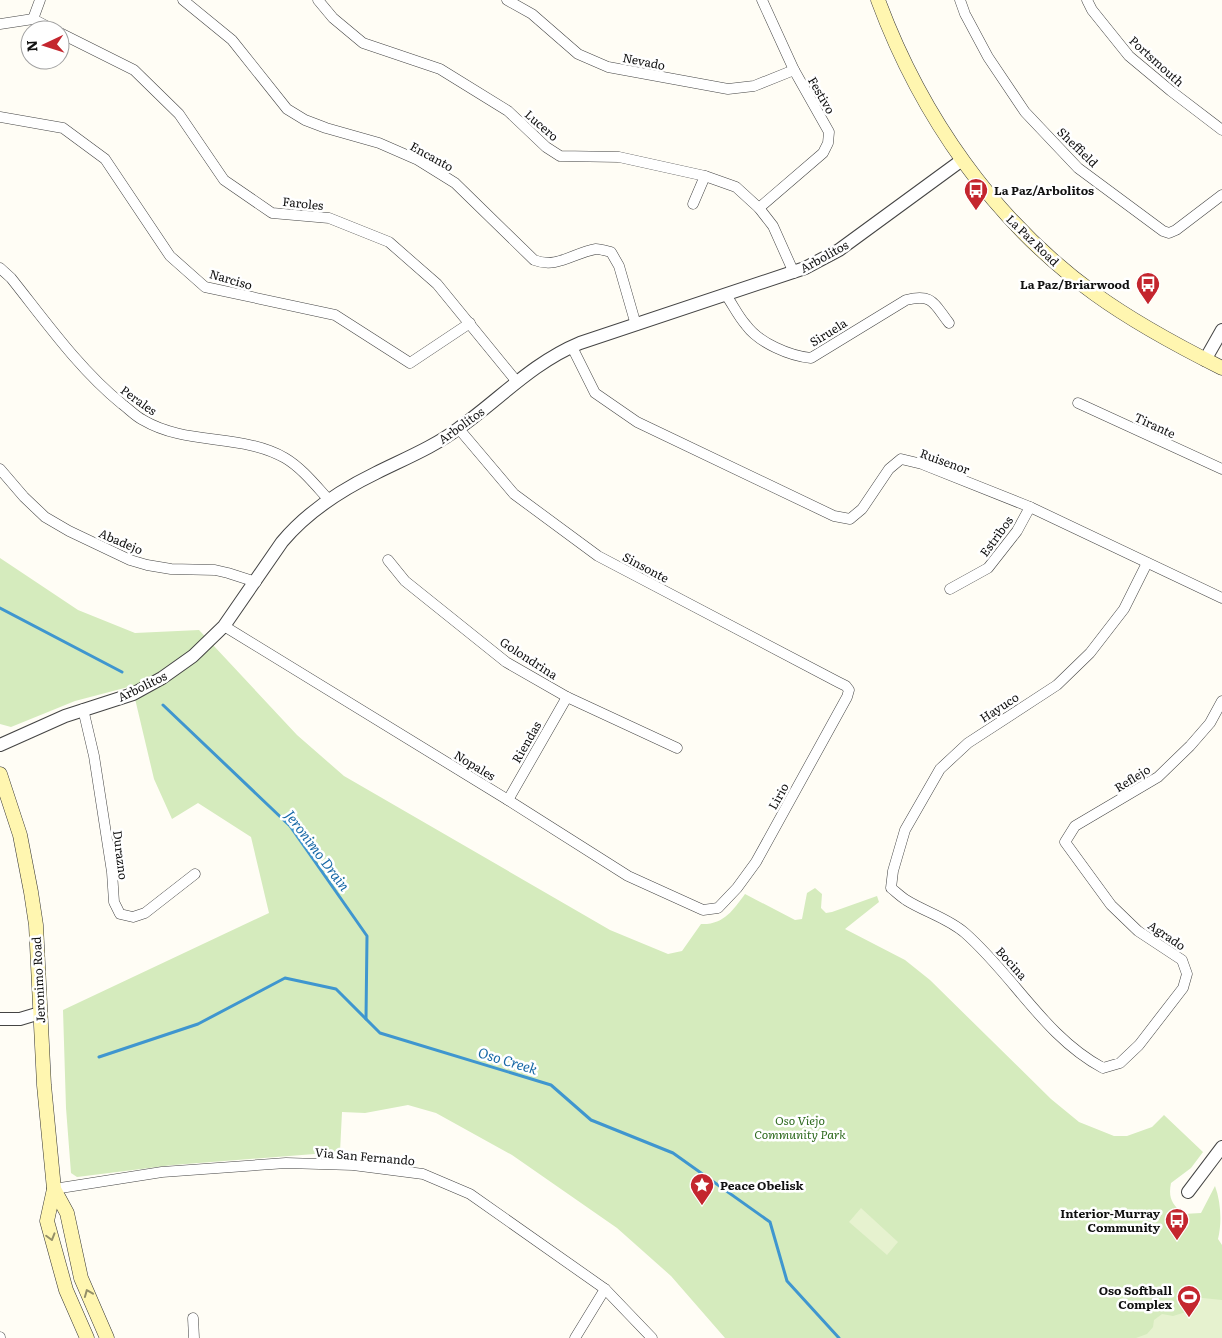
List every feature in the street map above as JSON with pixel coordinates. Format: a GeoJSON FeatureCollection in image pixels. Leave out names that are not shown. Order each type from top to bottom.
{"type":"FeatureCollection","features":[{"type":"Feature","properties":{"kind":"main road","name":"La Paz Road"},"geometry":{"type":"LineString","coordinates":[[878,0],[893,38],[921,97],[962,160],[990,196],[1023,232],[1080,282],[1137,322],[1222,368]]}},
{"type":"Feature","properties":{"kind":"main road","name":"Jeronimo Road"},"geometry":{"type":"LineString","coordinates":[[0,774],[20,835],[36,926],[47,1126],[54,1189],[46,1221],[66,1290],[87,1338]]}},
{"type":"Feature","properties":{"kind":"main road","name":"Jeronimo Road"},"geometry":{"type":"LineString","coordinates":[[54,1189],[67,1213],[81,1278],[107,1338]]}},
{"type":"Feature","properties":{"kind":"street"},"geometry":{"type":"LineString","coordinates":[[0,24],[33,19],[40,0]]}},
{"type":"Feature","properties":{"kind":"street","name":"Encanto"},"geometry":{"type":"LineString","coordinates":[[183,0],[232,40],[287,109],[305,120],[326,128],[379,143],[425,165],[455,183],[534,260],[550,264],[597,249],[611,252],[619,266],[636,326]]}},
{"type":"Feature","properties":{"kind":"street","name":"Lucero"},"geometry":{"type":"LineString","coordinates":[[318,0],[333,18],[363,42],[440,70],[508,111],[546,147],[560,156],[618,156],[705,176],[736,187],[759,208],[774,226],[794,273]]}},
{"type":"Feature","properties":{"kind":"street","name":"Nevado"},"geometry":{"type":"LineString","coordinates":[[507,0],[532,14],[578,54],[608,67],[728,89],[754,86],[794,70]]}},
{"type":"Feature","properties":{"kind":"street","name":"Festivo"},"geometry":{"type":"LineString","coordinates":[[759,208],[823,153],[828,143],[829,132],[794,70],[762,0]]}},
{"type":"Feature","properties":{"kind":"street","name":"Sheffield"},"geometry":{"type":"LineString","coordinates":[[960,0],[988,57],[1025,112],[1086,174],[1169,233],[1176,230],[1222,194]]}},
{"type":"Feature","properties":{"kind":"street","name":"Portsmouth"},"geometry":{"type":"LineString","coordinates":[[1087,0],[1092,10],[1130,56],[1171,91],[1222,130]]}},
{"type":"Feature","properties":{"kind":"street","name":"Faroles"},"geometry":{"type":"LineString","coordinates":[[70,38],[134,70],[179,114],[224,180],[272,212],[328,218],[389,242],[437,284],[517,382]]}},
{"type":"Feature","properties":{"kind":"street","name":"Narciso"},"geometry":{"type":"LineString","coordinates":[[0,117],[63,128],[105,159],[170,256],[205,287],[335,315],[410,363],[470,323]]}},
{"type":"Feature","properties":{"kind":"street","name":"Arbolitos"},"geometry":{"type":"LineString","coordinates":[[0,745],[83,709],[132,694],[162,678],[194,656],[224,626],[287,536],[305,519],[353,484],[430,446],[459,428],[536,366],[572,346],[726,296],[812,265],[839,250],[962,160]]}},
{"type":"Feature","properties":{"kind":"street"},"geometry":{"type":"LineString","coordinates":[[693,204],[705,176]]}},
{"type":"Feature","properties":{"kind":"street","name":"Perales"},"geometry":{"type":"LineString","coordinates":[[0,268],[11,278],[88,373],[142,420],[169,433],[263,449],[286,459],[306,475],[329,500]]}},
{"type":"Feature","properties":{"kind":"street","name":"Siruela"},"geometry":{"type":"LineString","coordinates":[[726,296],[746,327],[774,347],[798,357],[812,358],[906,300],[921,296],[932,301],[949,323]]}},
{"type":"Feature","properties":{"kind":"street"},"geometry":{"type":"LineString","coordinates":[[1205,360],[1222,330]]}},
{"type":"Feature","properties":{"kind":"street","name":"Ruisenor"},"geometry":{"type":"LineString","coordinates":[[572,346],[595,393],[637,422],[834,516],[850,519],[862,509],[889,469],[901,459],[922,464],[1030,507],[1222,597]]}},
{"type":"Feature","properties":{"kind":"street","name":"Tirante"},"geometry":{"type":"LineString","coordinates":[[1078,403],[1222,469]]}},
{"type":"Feature","properties":{"kind":"street","name":"Sinsonte"},"geometry":{"type":"LineString","coordinates":[[459,428],[514,494],[598,556],[846,686],[848,690]]}},
{"type":"Feature","properties":{"kind":"street","name":"Abadejo"},"geometry":{"type":"LineString","coordinates":[[0,469],[45,518],[130,560],[171,570],[215,570],[228,572],[256,582]]}},
{"type":"Feature","properties":{"kind":"street","name":"Estribos"},"geometry":{"type":"LineString","coordinates":[[950,589],[988,568],[1016,531],[1030,507]]}},
{"type":"Feature","properties":{"kind":"street","name":"Golondrina"},"geometry":{"type":"LineString","coordinates":[[388,560],[405,581],[506,662],[567,697],[677,748]]}},
{"type":"Feature","properties":{"kind":"street","name":"Hayuco"},"geometry":{"type":"LineString","coordinates":[[891,888],[893,871],[905,830],[940,769],[968,744],[1057,685],[1090,653],[1124,609],[1147,563]]}},
{"type":"Feature","properties":{"kind":"street","name":"Nopales"},"geometry":{"type":"LineString","coordinates":[[224,626],[628,876],[703,910],[718,908]]}},
{"type":"Feature","properties":{"kind":"street","name":"Lirio"},"geometry":{"type":"LineString","coordinates":[[718,908],[737,888],[756,862],[847,697],[848,690]]}},
{"type":"Feature","properties":{"kind":"street","name":"Riendas"},"geometry":{"type":"LineString","coordinates":[[508,800],[567,697]]}},
{"type":"Feature","properties":{"kind":"street","name":"Reflejo"},"geometry":{"type":"LineString","coordinates":[[1065,842],[1076,826],[1158,777],[1190,746],[1210,723],[1222,701]]}},
{"type":"Feature","properties":{"kind":"street","name":"Durazno"},"geometry":{"type":"LineString","coordinates":[[83,709],[94,756],[112,872],[114,902],[120,914],[134,917],[145,913],[195,874]]}},
{"type":"Feature","properties":{"kind":"street","name":"Agrado"},"geometry":{"type":"LineString","coordinates":[[1065,842],[1111,905],[1138,931],[1182,960],[1187,974],[1183,988],[1139,1045],[1120,1063],[1104,1068]]}},
{"type":"Feature","properties":{"kind":"street","name":"Bocina"},"geometry":{"type":"LineString","coordinates":[[891,888],[906,900],[964,932],[993,960],[1055,1033],[1088,1060],[1104,1068]]}},
{"type":"Feature","properties":{"kind":"street"},"geometry":{"type":"LineString","coordinates":[[0,1011],[19,1010],[40,1013]]}},
{"type":"Feature","properties":{"kind":"street"},"geometry":{"type":"LineString","coordinates":[[0,1019],[20,1019],[40,1013]]}},
{"type":"Feature","properties":{"kind":"street"},"geometry":{"type":"LineString","coordinates":[[1188,1192],[1222,1147]]}},
{"type":"Feature","properties":{"kind":"street","name":"Via San Fernando"},"geometry":{"type":"LineString","coordinates":[[54,1189],[162,1172],[286,1163],[353,1165],[423,1174],[470,1194],[604,1290],[652,1338]]}},
{"type":"Feature","properties":{"kind":"street"},"geometry":{"type":"LineString","coordinates":[[575,1338],[604,1290]]}},
{"type":"Feature","properties":{"kind":"street"},"geometry":{"type":"LineString","coordinates":[[193,1318],[194,1338]]}},
{"type":"Feature","properties":{"kind":"green space","name":"Oso Viejo Community Park"},"geometry":{"type":"Polygon","coordinates":[[[0,558],[78,610],[135,633],[199,630],[297,735],[344,776],[610,930],[668,954],[682,951],[701,924],[709,924],[722,919],[732,911],[745,894],[795,920],[802,919],[807,893],[815,888],[822,894],[821,908],[826,913],[877,896],[879,902],[845,929],[905,960],[930,980],[1051,1099],[1079,1122],[1114,1136],[1127,1136],[1152,1127],[1164,1115],[1203,1152],[1191,1168],[1171,1183],[1170,1193],[1174,1204],[1183,1214],[1201,1213],[1215,1186],[1220,1212],[1218,1239],[1222,1245],[1222,1338],[725,1338],[671,1276],[617,1228],[512,1155],[436,1113],[408,1105],[365,1113],[342,1112],[340,1152],[173,1165],[77,1177],[71,1173],[66,1108],[63,1010],[269,913],[251,837],[198,803],[172,819],[154,779],[132,686],[75,701],[11,727],[0,724],[0,558]]]}},
{"type":"Feature","properties":{"kind":"green space"},"geometry":{"type":"Polygon","coordinates":[[[861,1208],[898,1242],[887,1255],[849,1222],[861,1208]]]}},
{"type":"Feature","properties":{"kind":"green space","name":"Oso Softball Complex"},"geometry":{"type":"Polygon","coordinates":[[[1193,1297],[1222,1300],[1222,1338],[1136,1338],[1147,1334],[1153,1327],[1154,1320],[1162,1314],[1173,1316],[1186,1312],[1193,1297]]]}},
{"type":"Feature","properties":{"kind":"waterway","name":"Jeronimo Drain"},"geometry":{"type":"LineString","coordinates":[[0,608],[122,672]]}},
{"type":"Feature","properties":{"kind":"waterway","name":"Jeronimo Drain"},"geometry":{"type":"LineString","coordinates":[[163,705],[290,826],[367,936],[366,1019]]}},
{"type":"Feature","properties":{"kind":"waterway","name":"Oso Creek"},"geometry":{"type":"LineString","coordinates":[[99,1057],[198,1024],[285,978],[336,989],[380,1033],[551,1085],[591,1120],[673,1153],[770,1222],[787,1281],[839,1338]]}},
{"type":"Feature","properties":{"kind":"place","name":"La Paz/Arbolitos"},"geometry":{"type":"Point","coordinates":[976,211]}},
{"type":"Feature","properties":{"kind":"place","name":"La Paz/Briarwood"},"geometry":{"type":"Point","coordinates":[1148,305]}},
{"type":"Feature","properties":{"kind":"place","name":"Peace Obelisk"},"geometry":{"type":"Point","coordinates":[702,1206]}},
{"type":"Feature","properties":{"kind":"place","name":"Interior-Murray Community"},"geometry":{"type":"Point","coordinates":[1177,1241]}},
{"type":"Feature","properties":{"kind":"place","name":"Oso Softball Complex"},"geometry":{"type":"Point","coordinates":[1189,1318]}}]}
